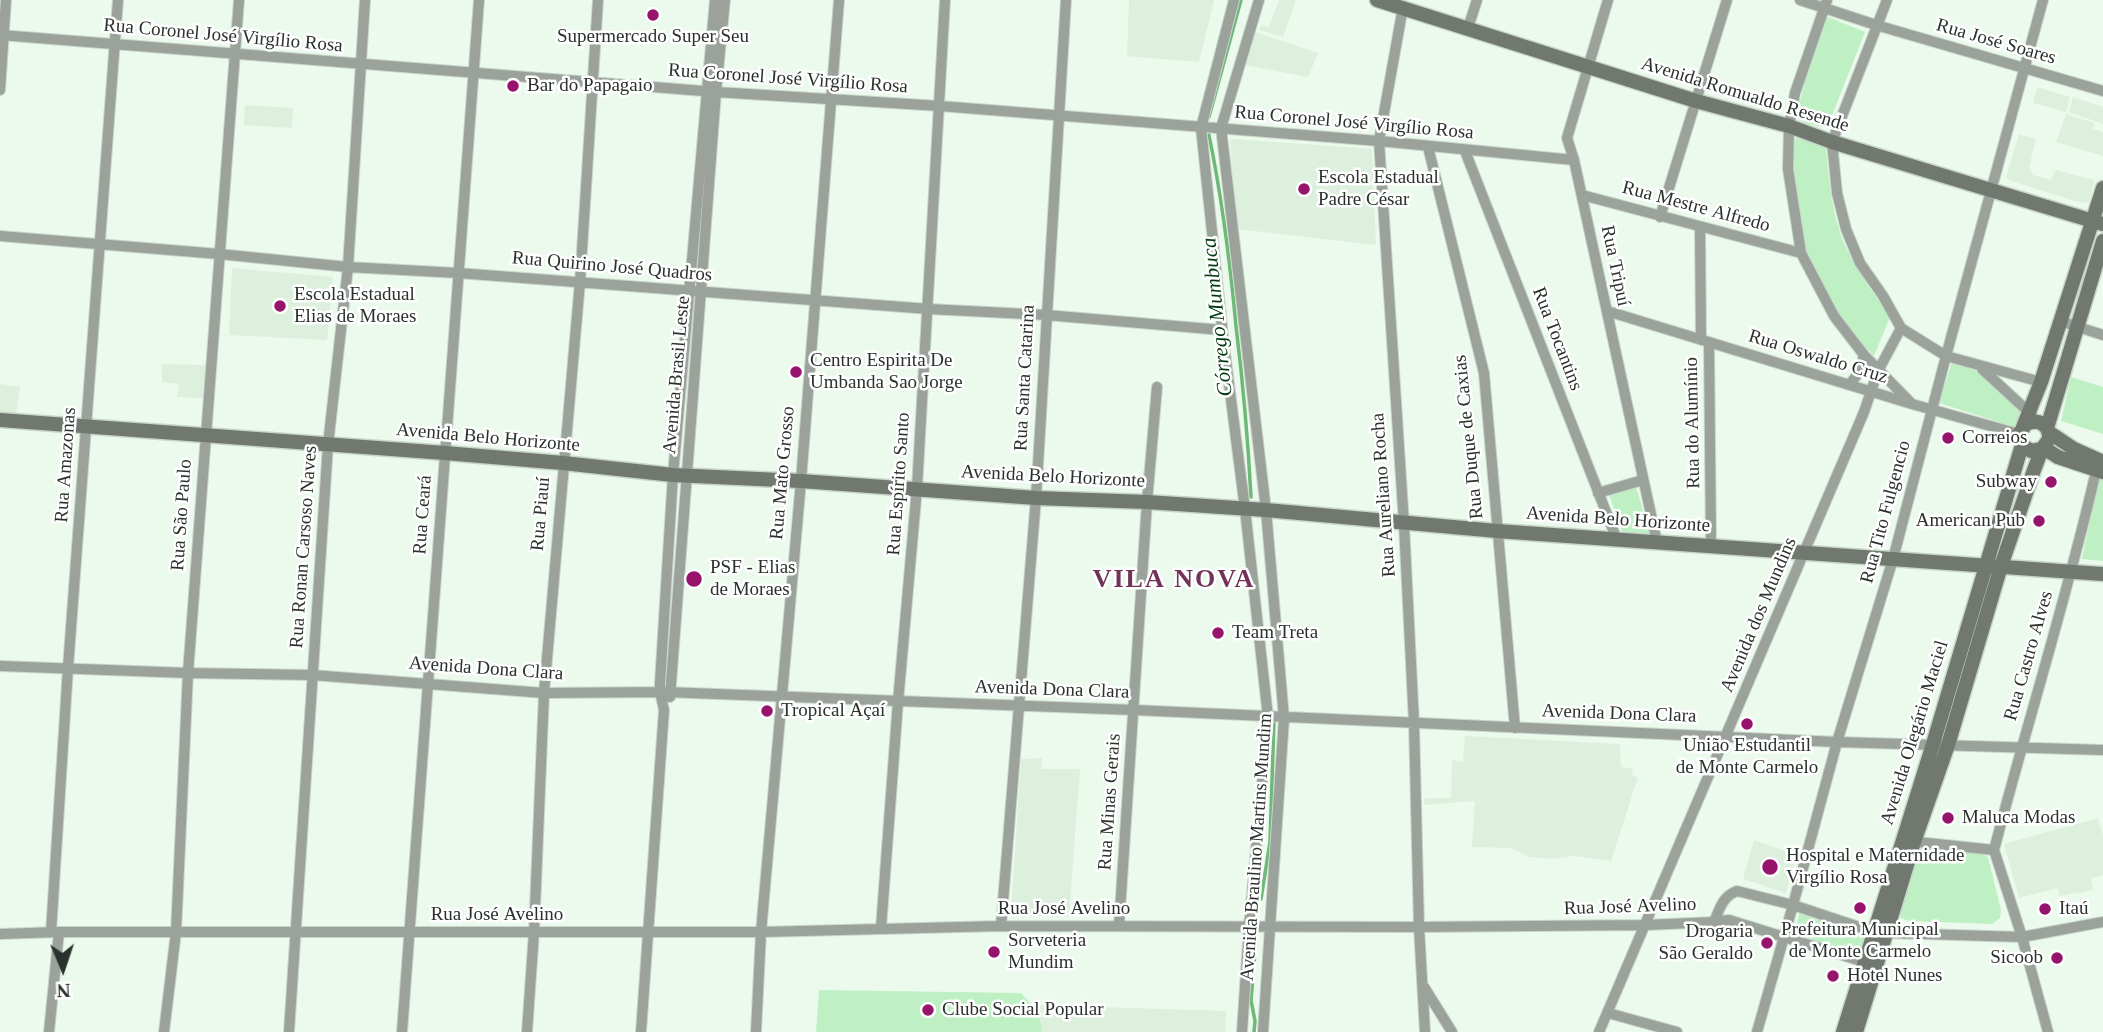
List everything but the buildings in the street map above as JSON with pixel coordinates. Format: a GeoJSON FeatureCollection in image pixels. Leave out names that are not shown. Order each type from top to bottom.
{"type":"FeatureCollection","features":[{"type":"Feature","properties":{"kind":"street"},"geometry":{"type":"LineString","coordinates":[[0,90],[6,0]]}},
{"type":"Feature","properties":{"kind":"street","name":"Rua Amazonas"},"geometry":{"type":"LineString","coordinates":[[49,1032],[68,668],[118,0]]}},
{"type":"Feature","properties":{"kind":"street","name":"Rua São Paulo"},"geometry":{"type":"LineString","coordinates":[[164,1032],[176,932],[188,673],[239,0]]}},
{"type":"Feature","properties":{"kind":"street","name":"Rua Ronan Carsoso Naves"},"geometry":{"type":"LineString","coordinates":[[289,1032],[328,445],[348,267],[365,0]]}},
{"type":"Feature","properties":{"kind":"street","name":"Rua Ceará"},"geometry":{"type":"LineString","coordinates":[[402,1032],[479,0]]}},
{"type":"Feature","properties":{"kind":"street","name":"Rua Piauí"},"geometry":{"type":"LineString","coordinates":[[527,1032],[544,693],[580,282],[598,0]]}},
{"type":"Feature","properties":{"kind":"street","name":"Avenida Brasil Leste"},"geometry":{"type":"LineString","coordinates":[[641,1032],[664,710],[660,692],[680,474],[690,424],[701,292],[715,0]]}},
{"type":"Feature","properties":{"kind":"street","name":"Avenida Brasil Leste"},"geometry":{"type":"LineString","coordinates":[[664,710],[671,692],[680,474],[678,423],[712,92],[726,0]]}},
{"type":"Feature","properties":{"kind":"street","name":"Rua Mato Grosso"},"geometry":{"type":"LineString","coordinates":[[756,1032],[761,932],[801,481],[839,0]]}},
{"type":"Feature","properties":{"kind":"street","name":"Rua Espírito Santo"},"geometry":{"type":"LineString","coordinates":[[881,928],[917,488],[946,0]]}},
{"type":"Feature","properties":{"kind":"street","name":"Rua Santa Catarina"},"geometry":{"type":"LineString","coordinates":[[1001,926],[1036,498],[1066,0]]}},
{"type":"Feature","properties":{"kind":"street","name":"Avenida Braulino Martins Mundim"},"geometry":{"type":"LineString","coordinates":[[1234,0],[1201,128],[1268,717],[1242,1032]]}},
{"type":"Feature","properties":{"kind":"street","name":"Avenida Braulino Martins Mundim"},"geometry":{"type":"LineString","coordinates":[[1259,0],[1221,128],[1266,510],[1284,718],[1263,1032]]}},
{"type":"Feature","properties":{"kind":"street","name":"Avenida Romualdo Resende"},"geometry":{"type":"LineString","coordinates":[[1377,0],[1696,101],[1789,126],[1832,142],[2098,222]]}},
{"type":"Feature","properties":{"kind":"street"},"geometry":{"type":"LineString","coordinates":[[1468,28],[1477,0]]}},
{"type":"Feature","properties":{"kind":"street","name":"Rua Tripuí"},"geometry":{"type":"LineString","coordinates":[[1608,0],[1567,138],[1582,195],[1657,542]]}},
{"type":"Feature","properties":{"kind":"street"},"geometry":{"type":"LineString","coordinates":[[1660,217],[1727,0]]}},
{"type":"Feature","properties":{"kind":"street","name":"Rua José Soares"},"geometry":{"type":"LineString","coordinates":[[1800,0],[1825,4],[1876,25],[2103,91]]}},
{"type":"Feature","properties":{"kind":"street"},"geometry":{"type":"LineString","coordinates":[[1887,0],[1832,142],[1837,193],[1846,229],[1860,263],[1901,328],[1945,356],[2041,382]]}},
{"type":"Feature","properties":{"kind":"street","name":"Rua Tito Fulgencio"},"geometry":{"type":"LineString","coordinates":[[1756,1032],[1837,741],[1893,559],[1945,356],[2043,0]]}},
{"type":"Feature","properties":{"kind":"street"},"geometry":{"type":"LineString","coordinates":[[1825,4],[1795,93],[1789,126],[1788,169],[1801,253],[1834,316],[1878,371],[1912,404]]}},
{"type":"Feature","properties":{"kind":"street","name":"Rua Aureliano Rocha"},"geometry":{"type":"LineString","coordinates":[[1403,7],[1378,141],[1405,524],[1425,1032]]}},
{"type":"Feature","properties":{"kind":"street","name":"Rua Coronel José Virgílio Rosa"},"geometry":{"type":"LineString","coordinates":[[2,36],[712,92],[940,106],[1221,128],[1574,160]]}},
{"type":"Feature","properties":{"kind":"street","name":"Rua Duque de Caxias"},"geometry":{"type":"LineString","coordinates":[[1428,147],[1484,373],[1515,728]]}},
{"type":"Feature","properties":{"kind":"street","name":"Rua Tocantins"},"geometry":{"type":"LineString","coordinates":[[1465,151],[1617,540]]}},
{"type":"Feature","properties":{"kind":"street","name":"Avenida Olegário Maciel"},"geometry":{"type":"LineString","coordinates":[[1994,565],[2049,439],[2041,424],[2041,382],[2060,321],[2098,222],[2103,188]]}},
{"type":"Feature","properties":{"kind":"street","name":"Rua Mestre Alfredo"},"geometry":{"type":"LineString","coordinates":[[1582,195],[1801,253]]}},
{"type":"Feature","properties":{"kind":"street","name":"Rua do Alumínio"},"geometry":{"type":"LineString","coordinates":[[1700,227],[1711,545]]}},
{"type":"Feature","properties":{"kind":"street","name":"Rua Quirino José Quadros"},"geometry":{"type":"LineString","coordinates":[[0,236],[348,267],[1046,315],[1222,330]]}},
{"type":"Feature","properties":{"kind":"street","name":"Avenida Olegário Maciel"},"geometry":{"type":"LineString","coordinates":[[1843,1032],[1871,964],[1994,565],[2021,435],[2041,424],[2078,327],[2103,241]]}},
{"type":"Feature","properties":{"kind":"street","name":"Rua Oswaldo Cruz"},"geometry":{"type":"LineString","coordinates":[[1607,311],[2021,435]]}},
{"type":"Feature","properties":{"kind":"street"},"geometry":{"type":"LineString","coordinates":[[2060,321],[2103,335]]}},
{"type":"Feature","properties":{"kind":"street","name":"Avenida dos Mundins"},"geometry":{"type":"LineString","coordinates":[[1599,1032],[1805,553],[1878,371],[1901,328]]}},
{"type":"Feature","properties":{"kind":"street"},"geometry":{"type":"LineString","coordinates":[[1850,384],[1860,371],[1864,355]]}},
{"type":"Feature","properties":{"kind":"street"},"geometry":{"type":"LineString","coordinates":[[1979,366],[2041,424],[2101,468]]}},
{"type":"Feature","properties":{"kind":"street","name":"Rua Minas Gerais"},"geometry":{"type":"LineString","coordinates":[[1119,926],[1157,387]]}},
{"type":"Feature","properties":{"kind":"street","name":"Avenida Belo Horizonte"},"geometry":{"type":"LineString","coordinates":[[0,420],[445,453],[680,474],[1036,498],[1266,510],[1405,524],[2103,574]]}},
{"type":"Feature","properties":{"kind":"street"},"geometry":{"type":"LineString","coordinates":[[678,423],[690,424]]}},
{"type":"Feature","properties":{"kind":"street"},"geometry":{"type":"LineString","coordinates":[[2021,435],[2031,451],[2043,449],[2058,457],[2101,468]]}},
{"type":"Feature","properties":{"kind":"street","name":"Rua Castro Alves"},"geometry":{"type":"LineString","coordinates":[[1994,850],[2101,468]]}},
{"type":"Feature","properties":{"kind":"street"},"geometry":{"type":"LineString","coordinates":[[1598,492],[1643,480]]}},
{"type":"Feature","properties":{"kind":"street","name":"Avenida Dona Clara"},"geometry":{"type":"LineString","coordinates":[[0,666],[312,675],[544,693],[671,692],[2103,750]]}},
{"type":"Feature","properties":{"kind":"street"},"geometry":{"type":"LineString","coordinates":[[1909,841],[1994,850],[2048,1032]]}},
{"type":"Feature","properties":{"kind":"street","name":"Rua José Avelino"},"geometry":{"type":"LineString","coordinates":[[0,934],[761,932],[1001,926],[1646,925],[1714,922],[1724,900],[1737,891],[1793,905],[1881,933],[2022,937],[2103,922]]}},
{"type":"Feature","properties":{"kind":"street"},"geometry":{"type":"LineString","coordinates":[[1714,922],[1729,920],[1871,964]]}},
{"type":"Feature","properties":{"kind":"street","name":"Avenida Olegário Maciel"},"geometry":{"type":"LineString","coordinates":[[1856,1032],[1871,964]]}},
{"type":"Feature","properties":{"kind":"street"},"geometry":{"type":"LineString","coordinates":[[1422,984],[1451,1032]]}},
{"type":"Feature","properties":{"kind":"street"},"geometry":{"type":"LineString","coordinates":[[1608,1013],[1677,1032]]}},
{"type":"Feature","properties":{"kind":"shaded area"},"geometry":{"type":"Polygon","coordinates":[[[1129,0],[1214,0],[1199,62],[1127,56],[1129,0]]]}},
{"type":"Feature","properties":{"kind":"shaded area"},"geometry":{"type":"Polygon","coordinates":[[[1279,0],[1296,0],[1283,37],[1259,30],[1261,25],[1269,27],[1279,0]]]}},
{"type":"Feature","properties":{"kind":"shaded area"},"geometry":{"type":"Polygon","coordinates":[[[1252,31],[1318,53],[1308,77],[1245,65],[1252,31]]]}},
{"type":"Feature","properties":{"kind":"shaded area"},"geometry":{"type":"Polygon","coordinates":[[[2037,87],[2070,97],[2066,112],[2033,103],[2037,87]]]}},
{"type":"Feature","properties":{"kind":"shaded area"},"geometry":{"type":"Polygon","coordinates":[[[2073,97],[2103,107],[2103,124],[2069,112],[2073,97]]]}},
{"type":"Feature","properties":{"kind":"shaded area"},"geometry":{"type":"Polygon","coordinates":[[[245,105],[293,108],[292,128],[244,125],[245,105]]]}},
{"type":"Feature","properties":{"kind":"shaded area"},"geometry":{"type":"Polygon","coordinates":[[[2066,114],[2094,123],[2093,129],[2103,132],[2103,156],[2056,142],[2066,114]]]}},
{"type":"Feature","properties":{"kind":"shaded area"},"geometry":{"type":"Polygon","coordinates":[[[2019,134],[2036,139],[2029,168],[2033,175],[2051,180],[2056,170],[2094,180],[2089,202],[2081,203],[2008,180],[2006,178],[2019,134]]]}},
{"type":"Feature","properties":{"kind":"shaded area","name":"Escola Estadual Padre César"},"geometry":{"type":"Polygon","coordinates":[[[1230,140],[1372,149],[1376,245],[1237,229],[1230,144],[1230,140]]]}},
{"type":"Feature","properties":{"kind":"shaded area","name":"Escola Estadual Elias de Moraes"},"geometry":{"type":"Polygon","coordinates":[[[232,268],[333,277],[327,340],[229,335],[232,268]]]}},
{"type":"Feature","properties":{"kind":"shaded area"},"geometry":{"type":"Polygon","coordinates":[[[162,364],[205,365],[204,398],[177,397],[179,384],[162,382],[162,364]]]}},
{"type":"Feature","properties":{"kind":"shaded area"},"geometry":{"type":"Polygon","coordinates":[[[0,384],[20,387],[16,414],[0,413],[0,384]]]}},
{"type":"Feature","properties":{"kind":"shaded area"},"geometry":{"type":"Polygon","coordinates":[[[1465,736],[1620,744],[1621,767],[1633,769],[1632,776],[1638,777],[1611,861],[1573,856],[1553,859],[1530,857],[1511,848],[1472,847],[1475,801],[1424,805],[1425,798],[1451,798],[1452,760],[1463,762],[1465,736]]]}},
{"type":"Feature","properties":{"kind":"shaded area"},"geometry":{"type":"Polygon","coordinates":[[[1042,758],[1042,769],[1080,769],[1069,917],[1014,916],[1011,911],[1021,759],[1042,758]]]}},
{"type":"Feature","properties":{"kind":"shaded area"},"geometry":{"type":"Polygon","coordinates":[[[2098,818],[2103,835],[2103,875],[2091,878],[2093,890],[2060,896],[2058,888],[2019,898],[2004,844],[2098,818]]]}},
{"type":"Feature","properties":{"kind":"shaded area","name":"Hospital e Maternidade Virgílio Rosa"},"geometry":{"type":"Polygon","coordinates":[[[1754,840],[1797,855],[1786,893],[1743,879],[1754,840]]]}},
{"type":"Feature","properties":{"kind":"shaded area"},"geometry":{"type":"Polygon","coordinates":[[[1038,1005],[1226,1011],[1225,1032],[1042,1032],[1038,1005]]]}},
{"type":"Feature","properties":{"kind":"green space"},"geometry":{"type":"Polygon","coordinates":[[[1828,17],[1865,32],[1833,113],[1821,127],[1796,118],[1813,53],[1828,17]]]}},
{"type":"Feature","properties":{"kind":"green space"},"geometry":{"type":"Polygon","coordinates":[[[1796,138],[1826,149],[1832,199],[1841,235],[1855,265],[1890,317],[1874,356],[1831,302],[1806,253],[1799,230],[1795,198],[1792,146],[1796,138]]]}},
{"type":"Feature","properties":{"kind":"green space"},"geometry":{"type":"Polygon","coordinates":[[[1952,362],[1975,370],[2023,412],[2018,428],[1939,403],[1952,362]]]}},
{"type":"Feature","properties":{"kind":"green space"},"geometry":{"type":"Polygon","coordinates":[[[2071,377],[2103,387],[2103,434],[2061,421],[2071,377]]]}},
{"type":"Feature","properties":{"kind":"green space"},"geometry":{"type":"Polygon","coordinates":[[[2099,476],[2103,477],[2103,561],[2082,559],[2099,476]]]}},
{"type":"Feature","properties":{"kind":"green space"},"geometry":{"type":"Polygon","coordinates":[[[1636,487],[1650,534],[1623,534],[1609,495],[1636,487]]]}},
{"type":"Feature","properties":{"kind":"green space"},"geometry":{"type":"Polygon","coordinates":[[[1922,848],[1980,853],[1988,857],[2001,910],[2000,918],[1992,924],[1909,921],[1901,918],[1898,910],[1916,854],[1922,848]]]}},
{"type":"Feature","properties":{"kind":"green space"},"geometry":{"type":"Polygon","coordinates":[[[1800,911],[1871,934],[1863,958],[1793,938],[1800,911]]]}},
{"type":"Feature","properties":{"kind":"green space","name":"Clube Social Popular"},"geometry":{"type":"Polygon","coordinates":[[[819,990],[1021,993],[1032,1005],[1038,1005],[1042,1032],[816,1032],[819,990]]]}},
{"type":"Feature","properties":{"kind":"waterway","name":"Córrego Mumbuca"},"geometry":{"type":"LineString","coordinates":[[1209,117],[1241,0]]}},
{"type":"Feature","properties":{"kind":"waterway","name":"Córrego Mumbuca"},"geometry":{"type":"LineString","coordinates":[[1209,135],[1231,278],[1251,497]]}},
{"type":"Feature","properties":{"kind":"waterway","name":"Córrego Mumbuca"},"geometry":{"type":"LineString","coordinates":[[1261,899],[1270,842],[1274,721]]}},
{"type":"Feature","properties":{"kind":"waterway","name":"Córrego Mumbuca"},"geometry":{"type":"LineString","coordinates":[[1254,1032],[1251,1000],[1256,940]]}},
{"type":"Feature","properties":{"kind":"place","name":"Supermercado Super Seu"},"geometry":{"type":"Point","coordinates":[653,15]}},
{"type":"Feature","properties":{"kind":"place","name":"Bar do Papagaio"},"geometry":{"type":"Point","coordinates":[513,86]}},
{"type":"Feature","properties":{"kind":"place","name":"Escola Estadual Padre César"},"geometry":{"type":"Point","coordinates":[1304,189]}},
{"type":"Feature","properties":{"kind":"place","name":"Escola Estadual Elias de Moraes"},"geometry":{"type":"Point","coordinates":[280,306]}},
{"type":"Feature","properties":{"kind":"place","name":"Centro Espirita De Umbanda Sao Jorge"},"geometry":{"type":"Point","coordinates":[796,372]}},
{"type":"Feature","properties":{"kind":"place","name":"Correios"},"geometry":{"type":"Point","coordinates":[1948,438]}},
{"type":"Feature","properties":{"kind":"place","name":"Subway"},"geometry":{"type":"Point","coordinates":[2051,482]}},
{"type":"Feature","properties":{"kind":"place","name":"American Pub"},"geometry":{"type":"Point","coordinates":[2039,521]}},
{"type":"Feature","properties":{"kind":"place","name":"PSF - Elias de Moraes"},"geometry":{"type":"Point","coordinates":[694,579]}},
{"type":"Feature","properties":{"kind":"place","name":"Team Treta"},"geometry":{"type":"Point","coordinates":[1218,633]}},
{"type":"Feature","properties":{"kind":"place","name":"Tropical Açaí"},"geometry":{"type":"Point","coordinates":[767,711]}},
{"type":"Feature","properties":{"kind":"place","name":"União Estudantil de Monte Carmelo"},"geometry":{"type":"Point","coordinates":[1747,724]}},
{"type":"Feature","properties":{"kind":"place","name":"Maluca Modas"},"geometry":{"type":"Point","coordinates":[1948,818]}},
{"type":"Feature","properties":{"kind":"place","name":"Hospital e Maternidade Virgílio Rosa"},"geometry":{"type":"Point","coordinates":[1770,867]}},
{"type":"Feature","properties":{"kind":"place","name":"Prefeitura Municipal de Monte Carmelo"},"geometry":{"type":"Point","coordinates":[1860,908]}},
{"type":"Feature","properties":{"kind":"place","name":"Itaú"},"geometry":{"type":"Point","coordinates":[2045,909]}},
{"type":"Feature","properties":{"kind":"place","name":"Drogaria São Geraldo"},"geometry":{"type":"Point","coordinates":[1767,943]}},
{"type":"Feature","properties":{"kind":"place","name":"Sorveteria Mundim"},"geometry":{"type":"Point","coordinates":[994,952]}},
{"type":"Feature","properties":{"kind":"place","name":"Sicoob"},"geometry":{"type":"Point","coordinates":[2057,958]}},
{"type":"Feature","properties":{"kind":"place","name":"Hotel Nunes"},"geometry":{"type":"Point","coordinates":[1833,976]}},
{"type":"Feature","properties":{"kind":"place","name":"Clube Social Popular"},"geometry":{"type":"Point","coordinates":[928,1010]}},
{"type":"Feature","properties":{"kind":"district","name":"VILA NOVA"},"geometry":{"type":"Point","coordinates":[1174,580]}}]}
